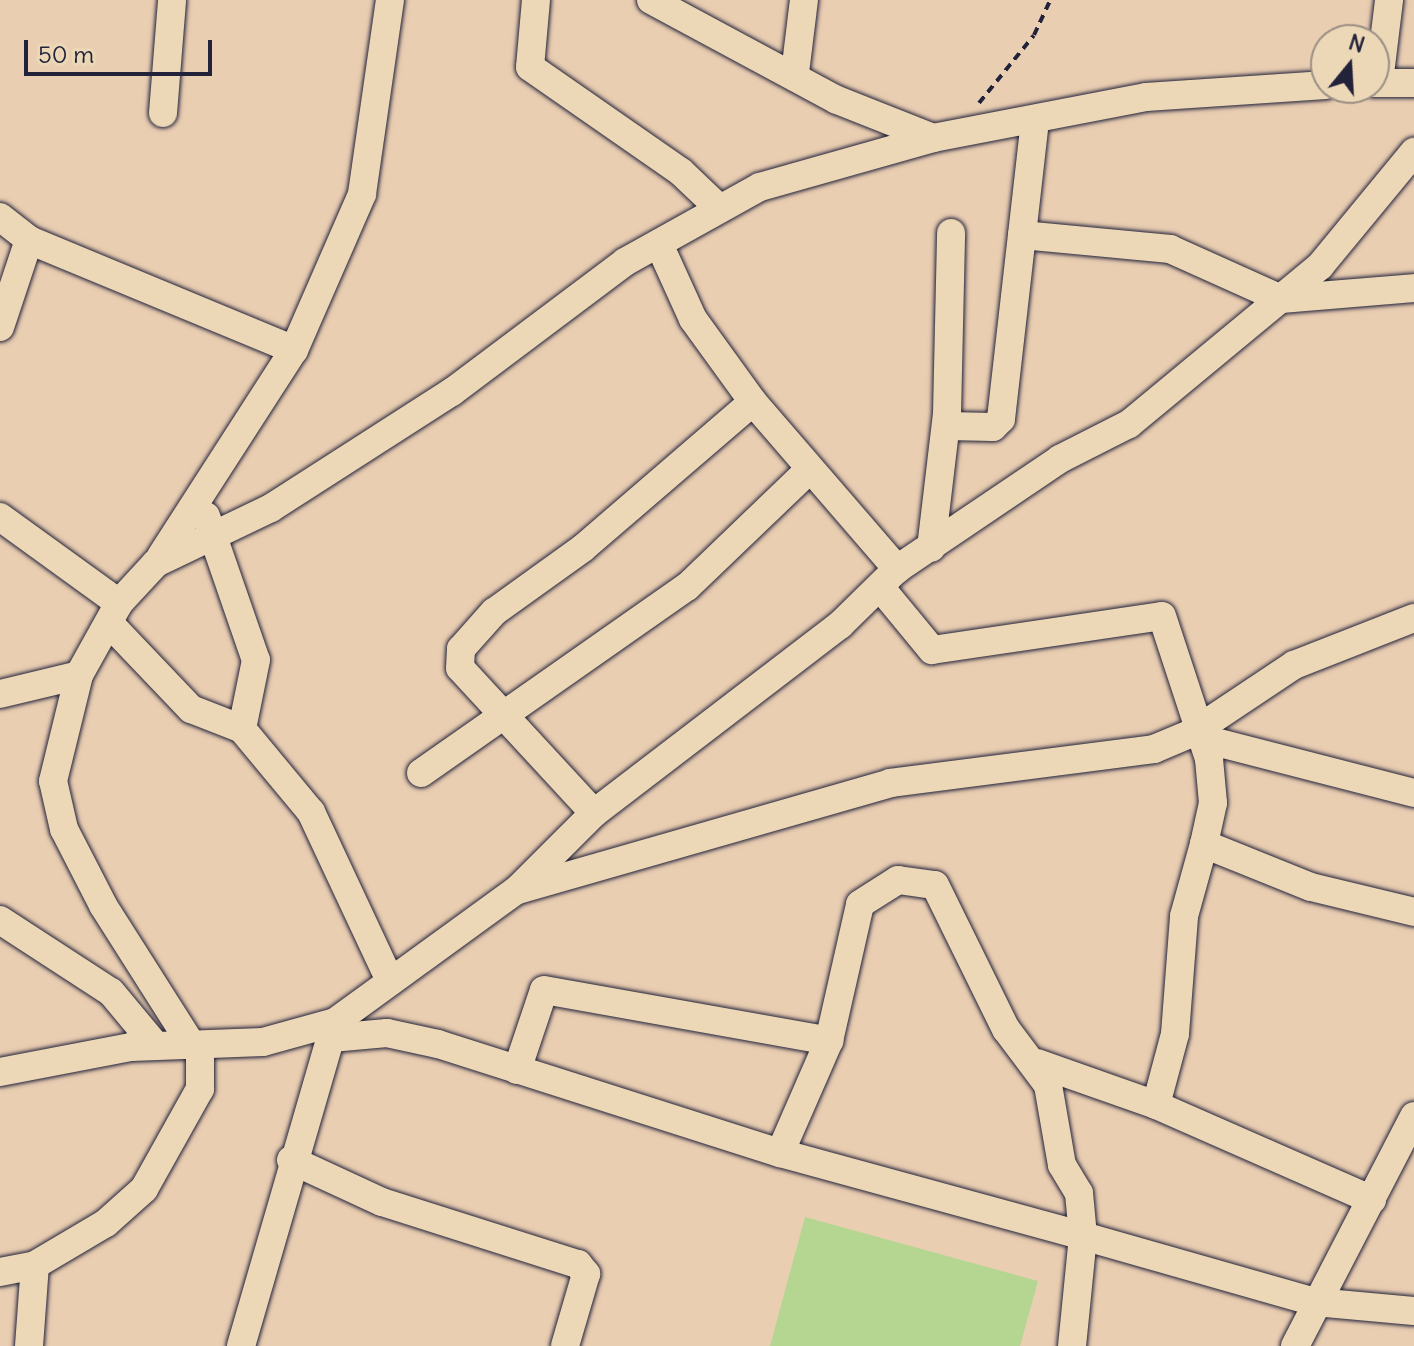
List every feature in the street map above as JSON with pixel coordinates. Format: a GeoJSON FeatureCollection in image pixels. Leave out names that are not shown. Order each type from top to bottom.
{"type":"FeatureCollection","features":[{"type":"Feature","properties":{"kind":"street"},"geometry":{"type":"LineString","coordinates":[[163,113],[172,0]]}},
{"type":"Feature","properties":{"kind":"street"},"geometry":{"type":"LineString","coordinates":[[0,1272],[35,1265],[106,1223],[144,1189],[200,1089],[196,1047],[103,905],[55,807],[53,781],[79,675],[114,613],[156,563],[294,350],[362,194],[390,0]]}},
{"type":"Feature","properties":{"kind":"street"},"geometry":{"type":"LineString","coordinates":[[536,0],[530,67],[669,162],[719,208]]}},
{"type":"Feature","properties":{"kind":"street"},"geometry":{"type":"LineString","coordinates":[[651,0],[795,73],[837,100],[942,137]]}},
{"type":"Feature","properties":{"kind":"street"},"geometry":{"type":"LineString","coordinates":[[795,73],[804,0]]}},
{"type":"Feature","properties":{"kind":"street"},"geometry":{"type":"LineString","coordinates":[[1385,24],[1389,0]]}},
{"type":"Feature","properties":{"kind":"street"},"geometry":{"type":"LineString","coordinates":[[1390,82],[1414,83]]}},
{"type":"Feature","properties":{"kind":"street"},"geometry":{"type":"LineString","coordinates":[[156,563],[210,532],[271,508],[452,392],[590,285],[760,187],[942,137],[1146,97],[1310,86]]}},
{"type":"Feature","properties":{"kind":"street"},"geometry":{"type":"LineString","coordinates":[[946,426],[993,427],[1001,419],[1035,120]]}},
{"type":"Feature","properties":{"kind":"street"},"geometry":{"type":"LineString","coordinates":[[241,1346],[291,1160],[333,1030],[390,981],[517,890],[594,813],[889,578],[1060,459],[1129,424],[1320,266],[1414,152]]}},
{"type":"Feature","properties":{"kind":"street"},"geometry":{"type":"LineString","coordinates":[[0,217],[29,240],[294,350]]}},
{"type":"Feature","properties":{"kind":"street"},"geometry":{"type":"LineString","coordinates":[[931,548],[946,426],[951,233]]}},
{"type":"Feature","properties":{"kind":"street"},"geometry":{"type":"LineString","coordinates":[[1022,235],[1170,249],[1281,299],[1414,288]]}},
{"type":"Feature","properties":{"kind":"street"},"geometry":{"type":"LineString","coordinates":[[0,327],[29,240]]}},
{"type":"Feature","properties":{"kind":"street"},"geometry":{"type":"LineString","coordinates":[[659,244],[693,319],[889,578],[932,650],[1162,616],[1203,733],[1213,803],[1184,916],[1175,1034],[1156,1105]]}},
{"type":"Feature","properties":{"kind":"street"},"geometry":{"type":"LineString","coordinates":[[594,813],[460,668],[465,640],[753,402]]}},
{"type":"Feature","properties":{"kind":"street"},"geometry":{"type":"LineString","coordinates":[[421,773],[687,587],[808,471]]}},
{"type":"Feature","properties":{"kind":"street"},"geometry":{"type":"LineString","coordinates":[[201,497],[210,532],[256,660],[242,729]]}},
{"type":"Feature","properties":{"kind":"street"},"geometry":{"type":"LineString","coordinates":[[0,517],[114,613],[191,709],[242,729],[311,812],[390,981]]}},
{"type":"Feature","properties":{"kind":"street"},"geometry":{"type":"LineString","coordinates":[[517,890],[819,800],[1020,762],[1154,749],[1203,733],[1294,665],[1414,618]]}},
{"type":"Feature","properties":{"kind":"street"},"geometry":{"type":"LineString","coordinates":[[0,694],[79,675]]}},
{"type":"Feature","properties":{"kind":"street"},"geometry":{"type":"LineString","coordinates":[[1203,733],[1414,793]]}},
{"type":"Feature","properties":{"kind":"street"},"geometry":{"type":"LineString","coordinates":[[1204,844],[1284,879],[1414,912]]}},
{"type":"Feature","properties":{"kind":"street"},"geometry":{"type":"LineString","coordinates":[[780,1153],[829,1041],[860,904],[880,885],[920,881],[944,895],[1006,1029],[1037,1063],[1156,1105],[1372,1200]]}},
{"type":"Feature","properties":{"kind":"street"},"geometry":{"type":"LineString","coordinates":[[0,920],[111,992],[156,1046]]}},
{"type":"Feature","properties":{"kind":"street"},"geometry":{"type":"LineString","coordinates":[[517,1070],[544,990],[829,1041]]}},
{"type":"Feature","properties":{"kind":"street"},"geometry":{"type":"LineString","coordinates":[[0,1072],[156,1046],[196,1047],[333,1030],[405,1036],[780,1153],[1315,1302],[1414,1311]]}},
{"type":"Feature","properties":{"kind":"street"},"geometry":{"type":"LineString","coordinates":[[1037,1063],[1062,1165],[1079,1193],[1083,1236],[1072,1346]]}},
{"type":"Feature","properties":{"kind":"street"},"geometry":{"type":"LineString","coordinates":[[1295,1346],[1315,1302],[1414,1116]]}},
{"type":"Feature","properties":{"kind":"street"},"geometry":{"type":"LineString","coordinates":[[291,1160],[382,1202],[578,1264],[586,1274],[565,1346]]}},
{"type":"Feature","properties":{"kind":"street"},"geometry":{"type":"LineString","coordinates":[[29,1346],[35,1265]]}},
{"type":"Feature","properties":{"kind":"path"},"geometry":{"type":"LineString","coordinates":[[942,137],[1034,35],[1050,0]]}},
{"type":"Feature","properties":{"kind":"green space"},"geometry":{"type":"Polygon","coordinates":[[[805,1217],[1038,1281],[1020,1346],[770,1346],[805,1217]]]}}]}
